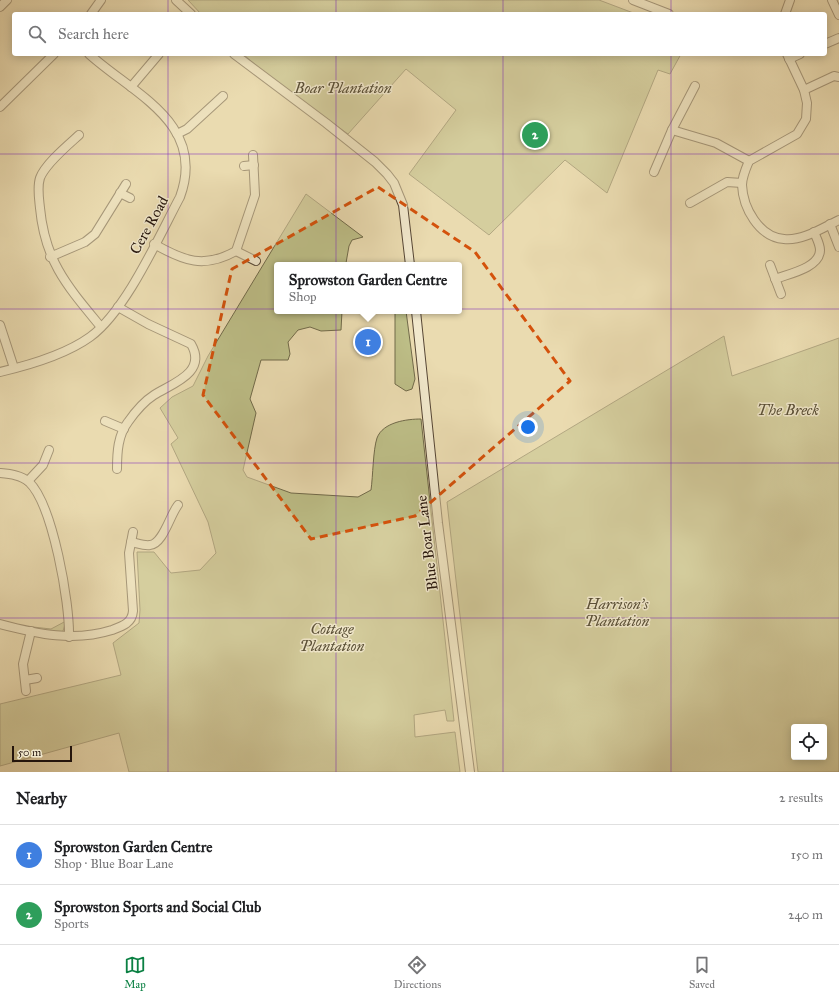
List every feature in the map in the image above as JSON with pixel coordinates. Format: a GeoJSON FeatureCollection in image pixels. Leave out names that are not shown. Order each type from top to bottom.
{"type":"FeatureCollection","features":[{"type":"Feature","properties":{"kind":"street"},"geometry":{"type":"LineString","coordinates":[[0,8],[7,0]]}},
{"type":"Feature","properties":{"kind":"street"},"geometry":{"type":"LineString","coordinates":[[92,12],[101,0]]}},
{"type":"Feature","properties":{"kind":"street"},"geometry":{"type":"LineString","coordinates":[[176,0],[189,12]]}},
{"type":"Feature","properties":{"kind":"street"},"geometry":{"type":"LineString","coordinates":[[633,0],[664,12]]}},
{"type":"Feature","properties":{"kind":"street"},"geometry":{"type":"LineString","coordinates":[[786,12],[790,0]]}},
{"type":"Feature","properties":{"kind":"street"},"geometry":{"type":"LineString","coordinates":[[832,0],[839,15]]}},
{"type":"Feature","properties":{"kind":"street"},"geometry":{"type":"LineString","coordinates":[[827,43],[839,38]]}},
{"type":"Feature","properties":{"kind":"street"},"geometry":{"type":"LineString","coordinates":[[0,107],[52,56]]}},
{"type":"Feature","properties":{"kind":"street","name":"Cere Road"},"geometry":{"type":"LineString","coordinates":[[0,372],[46,358],[66,350],[90,337],[101,327],[118,307],[180,197],[184,186],[186,174],[183,147],[177,134],[154,104],[117,78],[91,56]]}},
{"type":"Feature","properties":{"kind":"street"},"geometry":{"type":"LineString","coordinates":[[131,87],[157,56]]}},
{"type":"Feature","properties":{"kind":"street"},"geometry":{"type":"LineString","coordinates":[[237,56],[326,123],[375,162],[387,174],[394,183],[403,205],[410,262]]}},
{"type":"Feature","properties":{"kind":"street"},"geometry":{"type":"LineString","coordinates":[[788,56],[804,90],[807,104],[806,119],[797,134],[748,161],[742,183],[750,214],[762,230],[771,236],[784,239],[802,237],[839,220]]}},
{"type":"Feature","properties":{"kind":"street"},"geometry":{"type":"LineString","coordinates":[[804,90],[834,76],[839,77]]}},
{"type":"Feature","properties":{"kind":"street"},"geometry":{"type":"LineString","coordinates":[[654,172],[672,130],[696,86]]}},
{"type":"Feature","properties":{"kind":"street"},"geometry":{"type":"LineString","coordinates":[[177,134],[187,129],[223,96]]}},
{"type":"Feature","properties":{"kind":"street"},"geometry":{"type":"LineString","coordinates":[[672,130],[716,143],[748,161]]}},
{"type":"Feature","properties":{"kind":"street"},"geometry":{"type":"LineString","coordinates":[[78,135],[44,169],[40,177],[38,187],[41,216],[50,257],[64,281],[101,327]]}},
{"type":"Feature","properties":{"kind":"street"},"geometry":{"type":"LineString","coordinates":[[154,244],[176,257],[189,261],[203,262],[215,260],[236,251],[255,195],[254,155]]}},
{"type":"Feature","properties":{"kind":"street"},"geometry":{"type":"LineString","coordinates":[[244,166],[254,165]]}},
{"type":"Feature","properties":{"kind":"street"},"geometry":{"type":"LineString","coordinates":[[690,204],[727,182],[742,183]]}},
{"type":"Feature","properties":{"kind":"street"},"geometry":{"type":"LineString","coordinates":[[50,257],[85,242],[95,234],[126,184]]}},
{"type":"Feature","properties":{"kind":"street"},"geometry":{"type":"LineString","coordinates":[[120,193],[130,198]]}},
{"type":"Feature","properties":{"kind":"street"},"geometry":{"type":"LineString","coordinates":[[830,224],[839,247]]}},
{"type":"Feature","properties":{"kind":"street"},"geometry":{"type":"LineString","coordinates":[[775,279],[809,265],[818,257],[820,247],[814,232]]}},
{"type":"Feature","properties":{"kind":"street"},"geometry":{"type":"LineString","coordinates":[[236,251],[256,261]]}},
{"type":"Feature","properties":{"kind":"street"},"geometry":{"type":"LineString","coordinates":[[770,265],[781,294]]}},
{"type":"Feature","properties":{"kind":"street"},"geometry":{"type":"LineString","coordinates":[[117,469],[117,450],[124,429],[145,402],[182,381],[194,364],[195,357],[195,350],[191,344],[148,324],[118,307]]}},
{"type":"Feature","properties":{"kind":"street","name":"Blue Boar Lane"},"geometry":{"type":"LineString","coordinates":[[416,314],[438,523],[470,772]]}},
{"type":"Feature","properties":{"kind":"street"},"geometry":{"type":"LineString","coordinates":[[0,325],[14,368]]}},
{"type":"Feature","properties":{"kind":"street"},"geometry":{"type":"LineString","coordinates":[[105,421],[124,429]]}},
{"type":"Feature","properties":{"kind":"street"},"geometry":{"type":"LineString","coordinates":[[28,481],[43,466],[49,450]]}},
{"type":"Feature","properties":{"kind":"street"},"geometry":{"type":"LineString","coordinates":[[0,473],[17,475],[28,481],[36,492],[54,535],[69,614],[69,637]]}},
{"type":"Feature","properties":{"kind":"street"},"geometry":{"type":"LineString","coordinates":[[131,542],[149,545],[158,541],[178,505]]}},
{"type":"Feature","properties":{"kind":"street"},"geometry":{"type":"LineString","coordinates":[[0,624],[69,637],[104,633],[126,625],[130,620],[133,611],[129,553],[133,532]]}},
{"type":"Feature","properties":{"kind":"street"},"geometry":{"type":"LineString","coordinates":[[26,691],[23,660],[31,631]]}},
{"type":"Feature","properties":{"kind":"street"},"geometry":{"type":"LineString","coordinates":[[25,680],[37,678]]}},
{"type":"Feature","properties":{"kind":"highlighted area"},"geometry":{"type":"Polygon","coordinates":[[[378,187],[475,252],[570,381],[415,516],[311,539],[203,395],[232,269],[378,187]]]}},
{"type":"Feature","properties":{"kind":"green space"},"geometry":{"type":"Polygon","coordinates":[[[188,0],[599,0],[631,12],[199,12],[188,0]]]}},
{"type":"Feature","properties":{"kind":"green space","name":"Boar Plantation"},"geometry":{"type":"Polygon","coordinates":[[[245,56],[680,56],[670,74],[658,70],[607,193],[565,160],[489,235],[409,174],[456,110],[406,69],[348,134],[275,82],[245,56]]]}},
{"type":"Feature","properties":{"kind":"green space","name":"Cottage Plantation"},"geometry":{"type":"Polygon","coordinates":[[[306,194],[363,237],[352,240],[349,246],[346,262],[274,262],[274,314],[342,314],[341,330],[321,331],[310,327],[298,330],[288,342],[290,354],[288,360],[261,360],[250,399],[256,413],[243,470],[247,477],[291,493],[358,497],[371,490],[377,438],[384,428],[396,422],[421,419],[454,721],[447,721],[445,710],[414,715],[415,737],[455,732],[460,772],[129,772],[119,733],[0,766],[0,704],[121,675],[113,643],[139,623],[140,610],[137,552],[154,552],[171,573],[200,570],[216,553],[208,522],[171,444],[178,438],[160,408],[172,397],[193,386],[208,356],[306,194]]]}},
{"type":"Feature","properties":{"kind":"green space"},"geometry":{"type":"Polygon","coordinates":[[[395,314],[406,314],[415,379],[412,389],[406,391],[395,384],[395,314]]]}},
{"type":"Feature","properties":{"kind":"green space","name":"Harrison's Plantation"},"geometry":{"type":"Polygon","coordinates":[[[724,336],[732,376],[839,338],[839,772],[478,772],[447,502],[724,336]]]}},
{"type":"Feature","properties":{"kind":"green space"},"geometry":{"type":"Polygon","coordinates":[[[66,621],[63,631],[60,633],[33,628],[51,629],[66,621]]]}},
{"type":"Feature","properties":{"kind":"place","name":"Sprowston Sports and Social Club"},"geometry":{"type":"Point","coordinates":[535,135]}},
{"type":"Feature","properties":{"kind":"place","name":"Sprowston Garden Centre"},"geometry":{"type":"Point","coordinates":[368,342]}},
{"type":"Feature","properties":{"kind":"park label","name":"The Breck"},"geometry":{"type":"Point","coordinates":[788,410]}}]}
